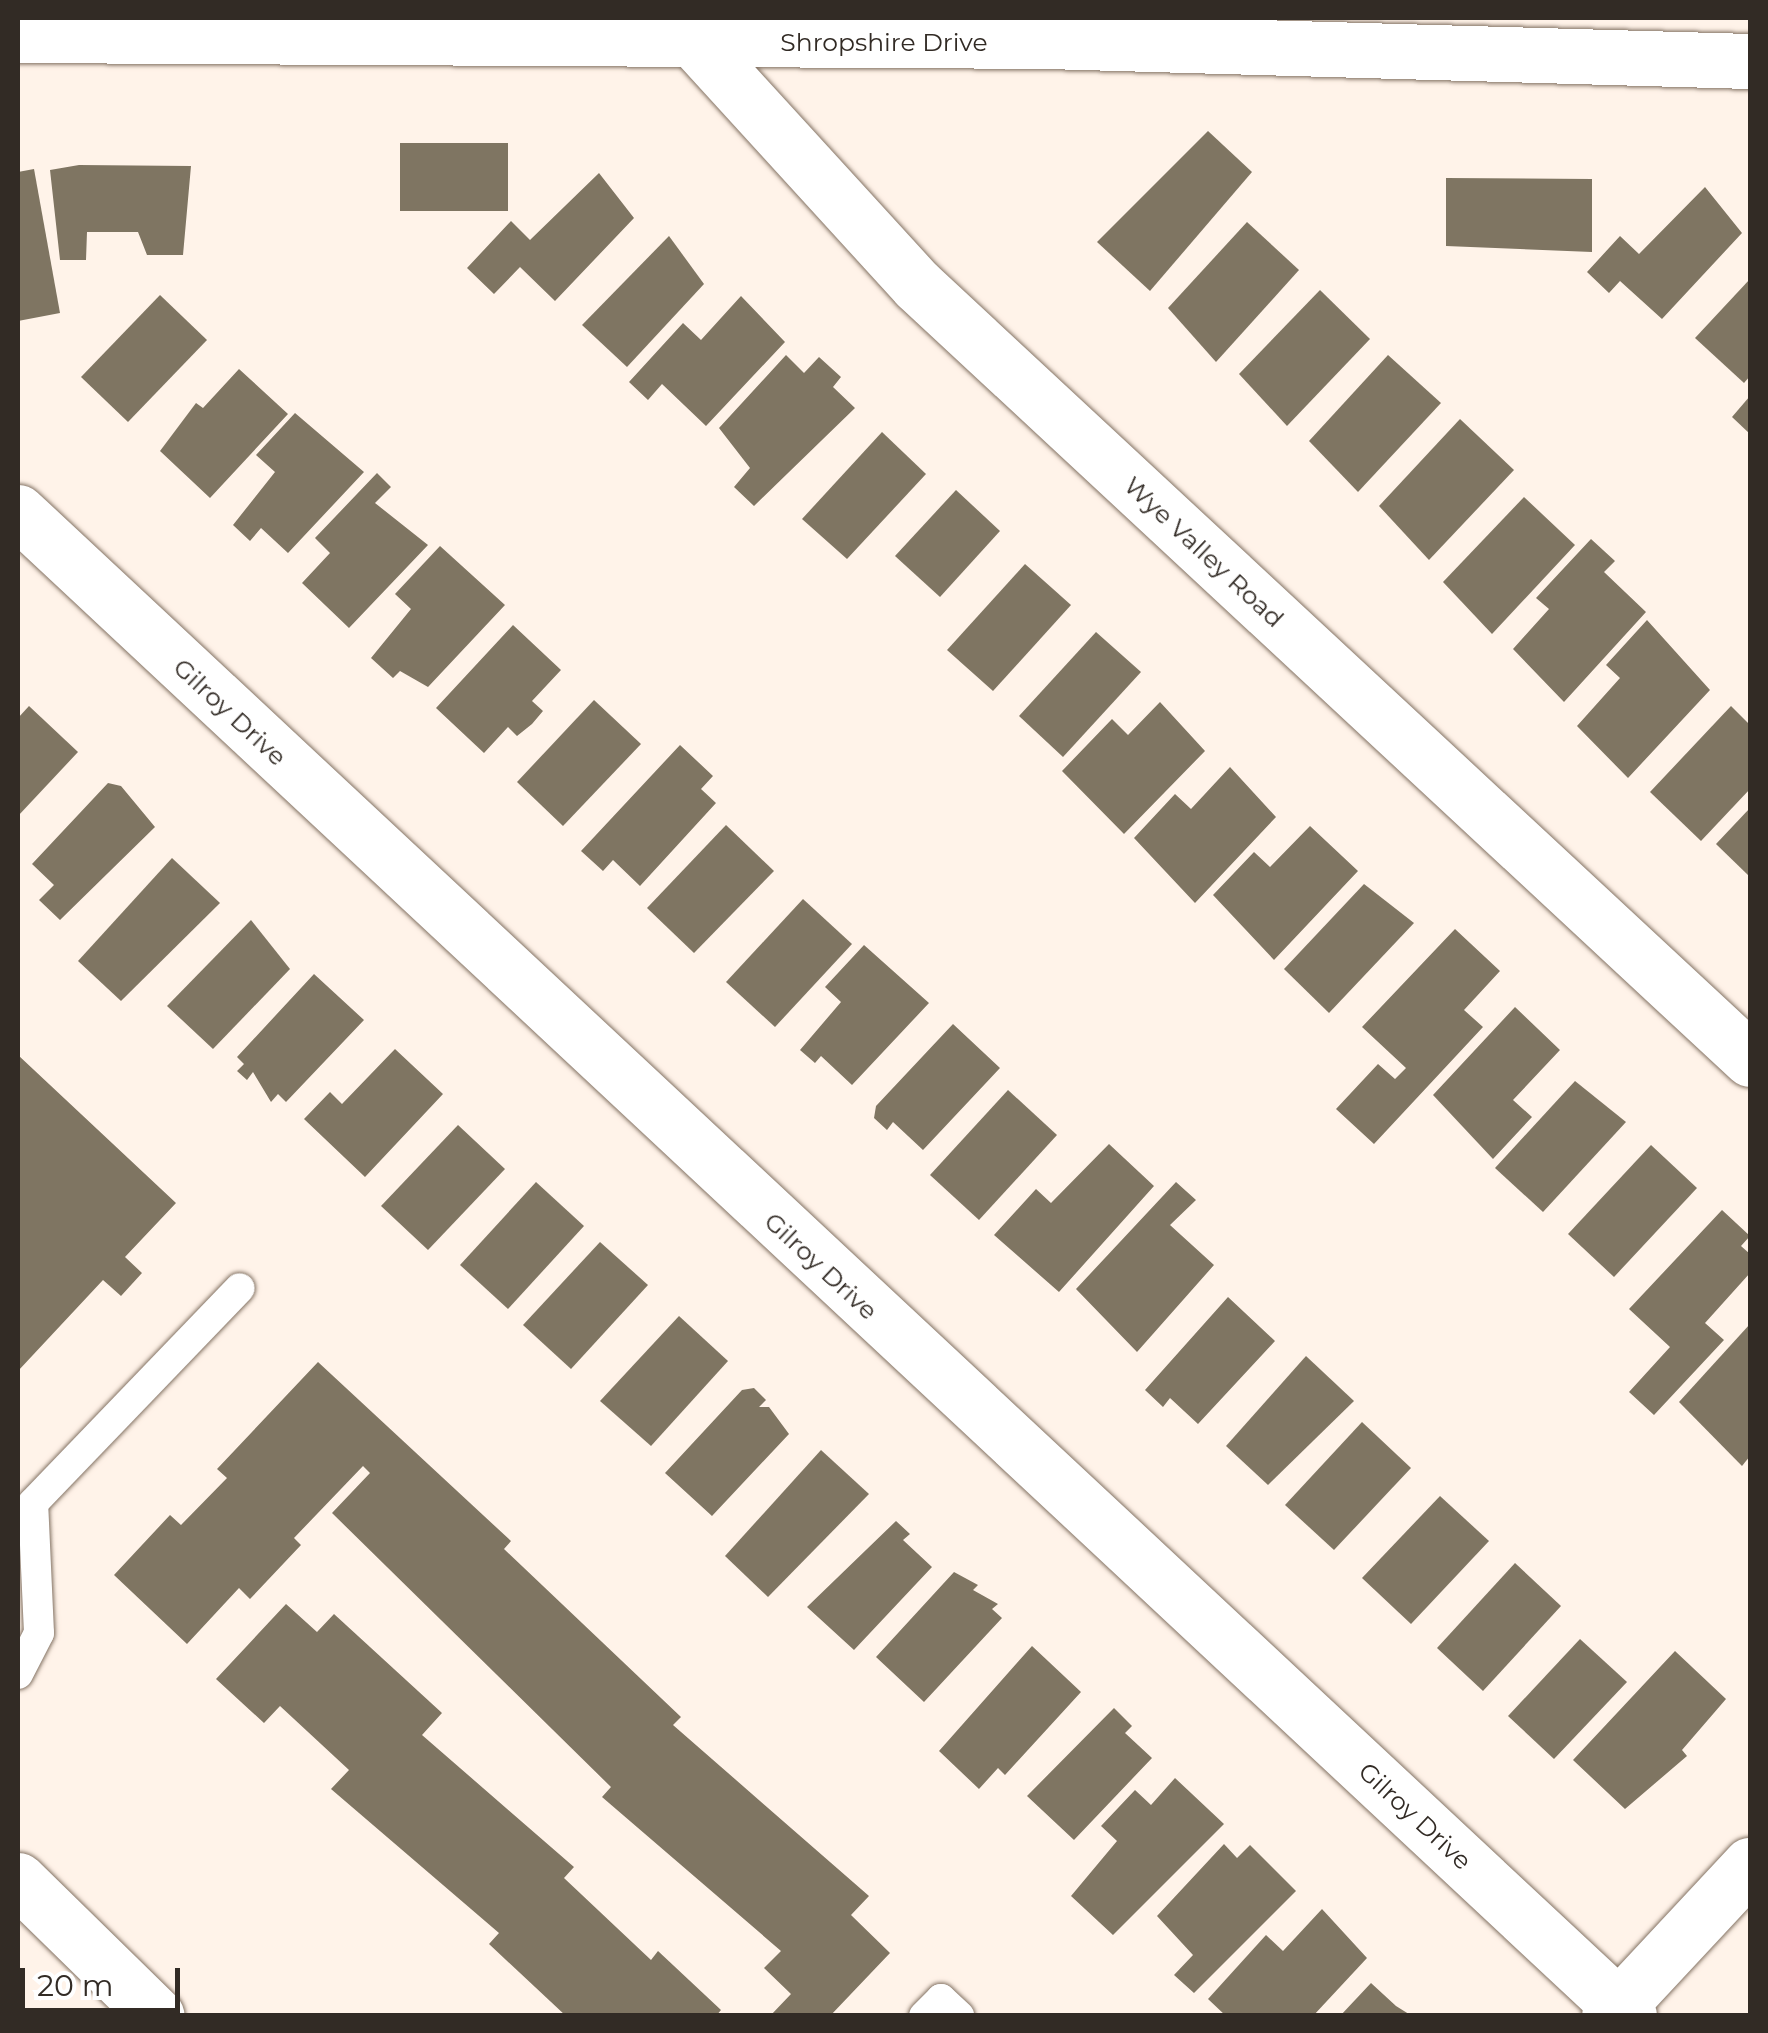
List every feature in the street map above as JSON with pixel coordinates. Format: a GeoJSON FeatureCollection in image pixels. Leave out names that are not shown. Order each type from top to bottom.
{"type":"FeatureCollection","features":[{"type":"Feature","properties":{"kind":"street","name":"Shropshire Drive"},"geometry":{"type":"LineString","coordinates":[[18,35],[696,30],[1750,61]]}},
{"type":"Feature","properties":{"kind":"street","name":"Wye Valley Road"},"geometry":{"type":"LineString","coordinates":[[696,30],[917,285],[1750,1059]]}},
{"type":"Feature","properties":{"kind":"street","name":"Gilroy Drive"},"geometry":{"type":"LineString","coordinates":[[18,512],[1618,2012]]}},
{"type":"Feature","properties":{"kind":"street"},"geometry":{"type":"LineString","coordinates":[[1618,2012],[1750,1865]]}},
{"type":"Feature","properties":{"kind":"street"},"geometry":{"type":"LineString","coordinates":[[18,1880],[157,2016]]}},
{"type":"Feature","properties":{"kind":"lane"},"geometry":{"type":"LineString","coordinates":[[18,1674],[39,1633],[33,1502],[240,1288]]}},
{"type":"Feature","properties":{"kind":"lane"},"geometry":{"type":"LineString","coordinates":[[924,2016],[940,1998],[959,2016]]}},
{"type":"Feature","properties":{"kind":"building"},"geometry":{"type":"Polygon","coordinates":[[[1208,131],[1252,172],[1150,291],[1097,242],[1208,131]]]}},
{"type":"Feature","properties":{"kind":"building"},"geometry":{"type":"Polygon","coordinates":[[[400,143],[508,143],[508,211],[400,211],[400,143]]]}},
{"type":"Feature","properties":{"kind":"building"},"geometry":{"type":"Polygon","coordinates":[[[79,165],[191,166],[183,255],[147,255],[138,232],[87,232],[86,260],[60,260],[50,170],[79,165]]]}},
{"type":"Feature","properties":{"kind":"building"},"geometry":{"type":"Polygon","coordinates":[[[34,169],[60,313],[18,321],[18,172],[34,169]]]}},
{"type":"Feature","properties":{"kind":"building"},"geometry":{"type":"Polygon","coordinates":[[[599,173],[634,218],[555,301],[520,267],[494,294],[467,268],[511,221],[530,240],[599,173]]]}},
{"type":"Feature","properties":{"kind":"building"},"geometry":{"type":"Polygon","coordinates":[[[1446,178],[1592,179],[1592,252],[1446,246],[1446,178]]]}},
{"type":"Feature","properties":{"kind":"building"},"geometry":{"type":"Polygon","coordinates":[[[1705,187],[1742,233],[1662,319],[1620,281],[1609,293],[1587,272],[1620,236],[1639,254],[1705,187]]]}},
{"type":"Feature","properties":{"kind":"building"},"geometry":{"type":"Polygon","coordinates":[[[1247,222],[1299,270],[1216,362],[1168,308],[1247,222]]]}},
{"type":"Feature","properties":{"kind":"building"},"geometry":{"type":"Polygon","coordinates":[[[669,236],[704,284],[627,367],[582,325],[669,236]]]}},
{"type":"Feature","properties":{"kind":"building"},"geometry":{"type":"Polygon","coordinates":[[[1750,279],[1750,376],[1744,383],[1695,338],[1750,279]]]}},
{"type":"Feature","properties":{"kind":"building"},"geometry":{"type":"Polygon","coordinates":[[[1320,290],[1370,339],[1287,426],[1239,374],[1320,290]]]}},
{"type":"Feature","properties":{"kind":"building"},"geometry":{"type":"Polygon","coordinates":[[[160,295],[207,340],[128,422],[81,377],[160,295]]]}},
{"type":"Feature","properties":{"kind":"building"},"geometry":{"type":"Polygon","coordinates":[[[741,296],[785,342],[706,426],[662,384],[648,400],[629,382],[683,323],[701,340],[741,296]]]}},
{"type":"Feature","properties":{"kind":"building"},"geometry":{"type":"Polygon","coordinates":[[[786,355],[804,373],[819,357],[841,377],[833,387],[855,408],[754,506],[734,487],[750,468],[719,428],[786,355]]]}},
{"type":"Feature","properties":{"kind":"building"},"geometry":{"type":"Polygon","coordinates":[[[1388,355],[1441,403],[1358,492],[1309,441],[1388,355]]]}},
{"type":"Feature","properties":{"kind":"building"},"geometry":{"type":"Polygon","coordinates":[[[239,369],[288,414],[210,498],[160,451],[196,403],[203,408],[239,369]]]}},
{"type":"Feature","properties":{"kind":"building"},"geometry":{"type":"Polygon","coordinates":[[[1750,396],[1750,434],[1732,417],[1750,396]]]}},
{"type":"Feature","properties":{"kind":"building"},"geometry":{"type":"Polygon","coordinates":[[[295,413],[364,472],[288,553],[261,528],[250,541],[233,525],[275,472],[256,455],[295,413]]]}},
{"type":"Feature","properties":{"kind":"building"},"geometry":{"type":"Polygon","coordinates":[[[1460,419],[1514,470],[1429,560],[1379,506],[1460,419]]]}},
{"type":"Feature","properties":{"kind":"building"},"geometry":{"type":"Polygon","coordinates":[[[882,432],[926,474],[847,559],[802,519],[882,432]]]}},
{"type":"Feature","properties":{"kind":"building"},"geometry":{"type":"Polygon","coordinates":[[[377,473],[391,487],[375,503],[428,545],[349,628],[302,583],[330,553],[315,538],[377,473]]]}},
{"type":"Feature","properties":{"kind":"building"},"geometry":{"type":"Polygon","coordinates":[[[956,490],[1000,531],[940,597],[895,556],[956,490]]]}},
{"type":"Feature","properties":{"kind":"building"},"geometry":{"type":"Polygon","coordinates":[[[1524,497],[1575,545],[1492,634],[1443,582],[1524,497]]]}},
{"type":"Feature","properties":{"kind":"building"},"geometry":{"type":"Polygon","coordinates":[[[1591,539],[1615,561],[1604,572],[1646,612],[1564,702],[1513,649],[1549,609],[1536,598],[1591,539]]]}},
{"type":"Feature","properties":{"kind":"building"},"geometry":{"type":"Polygon","coordinates":[[[440,546],[505,605],[428,687],[400,671],[393,678],[371,658],[411,609],[395,594],[440,546]]]}},
{"type":"Feature","properties":{"kind":"building"},"geometry":{"type":"Polygon","coordinates":[[[1025,564],[1071,605],[993,691],[947,650],[1025,564]]]}},
{"type":"Feature","properties":{"kind":"building"},"geometry":{"type":"Polygon","coordinates":[[[1647,620],[1710,690],[1628,778],[1577,726],[1620,678],[1606,665],[1647,620]]]}},
{"type":"Feature","properties":{"kind":"building"},"geometry":{"type":"Polygon","coordinates":[[[513,625],[561,670],[532,701],[543,711],[532,724],[517,736],[508,727],[484,753],[436,708],[513,625]]]}},
{"type":"Feature","properties":{"kind":"building"},"geometry":{"type":"Polygon","coordinates":[[[1096,632],[1141,672],[1063,757],[1019,716],[1096,632]]]}},
{"type":"Feature","properties":{"kind":"building"},"geometry":{"type":"Polygon","coordinates":[[[594,700],[641,744],[563,826],[517,782],[594,700]]]}},
{"type":"Feature","properties":{"kind":"building"},"geometry":{"type":"Polygon","coordinates":[[[1160,702],[1205,751],[1124,834],[1062,771],[1112,719],[1128,735],[1160,702]]]}},
{"type":"Feature","properties":{"kind":"building"},"geometry":{"type":"Polygon","coordinates":[[[29,706],[78,752],[18,816],[18,718],[29,706]]]}},
{"type":"Feature","properties":{"kind":"building"},"geometry":{"type":"Polygon","coordinates":[[[1731,706],[1750,725],[1750,789],[1701,841],[1650,792],[1731,706]]]}},
{"type":"Feature","properties":{"kind":"building"},"geometry":{"type":"Polygon","coordinates":[[[680,745],[713,776],[701,789],[716,803],[640,886],[613,860],[603,871],[581,851],[680,745]]]}},
{"type":"Feature","properties":{"kind":"building"},"geometry":{"type":"Polygon","coordinates":[[[1230,767],[1276,817],[1195,903],[1134,838],[1175,794],[1191,809],[1230,767]]]}},
{"type":"Feature","properties":{"kind":"building"},"geometry":{"type":"Polygon","coordinates":[[[108,783],[121,786],[155,827],[60,920],[39,900],[54,885],[32,864],[108,783]]]}},
{"type":"Feature","properties":{"kind":"building"},"geometry":{"type":"Polygon","coordinates":[[[1750,808],[1750,877],[1716,844],[1750,808]]]}},
{"type":"Feature","properties":{"kind":"building"},"geometry":{"type":"Polygon","coordinates":[[[726,825],[774,871],[694,953],[647,908],[726,825]]]}},
{"type":"Feature","properties":{"kind":"building"},"geometry":{"type":"Polygon","coordinates":[[[1310,826],[1358,871],[1274,960],[1213,895],[1254,852],[1270,867],[1310,826]]]}},
{"type":"Feature","properties":{"kind":"building"},"geometry":{"type":"Polygon","coordinates":[[[172,858],[220,903],[121,1001],[78,961],[172,858]]]}},
{"type":"Feature","properties":{"kind":"building"},"geometry":{"type":"Polygon","coordinates":[[[1364,884],[1414,923],[1329,1013],[1284,969],[1364,884]]]}},
{"type":"Feature","properties":{"kind":"building"},"geometry":{"type":"Polygon","coordinates":[[[803,899],[852,944],[775,1027],[726,982],[803,899]]]}},
{"type":"Feature","properties":{"kind":"building"},"geometry":{"type":"Polygon","coordinates":[[[251,920],[290,969],[213,1049],[167,1006],[251,920]]]}},
{"type":"Feature","properties":{"kind":"building"},"geometry":{"type":"Polygon","coordinates":[[[1455,929],[1500,971],[1464,1010],[1483,1027],[1374,1144],[1336,1109],[1378,1064],[1395,1079],[1406,1068],[1362,1027],[1455,929]]]}},
{"type":"Feature","properties":{"kind":"building"},"geometry":{"type":"Polygon","coordinates":[[[864,945],[929,1003],[852,1085],[821,1056],[815,1063],[800,1050],[841,1002],[825,987],[864,945]]]}},
{"type":"Feature","properties":{"kind":"building"},"geometry":{"type":"Polygon","coordinates":[[[314,974],[364,1020],[286,1102],[278,1094],[271,1102],[253,1072],[247,1080],[237,1071],[244,1064],[237,1057],[314,974]]]}},
{"type":"Feature","properties":{"kind":"building"},"geometry":{"type":"Polygon","coordinates":[[[1515,1007],[1560,1050],[1513,1100],[1532,1117],[1493,1159],[1433,1095],[1515,1007]]]}},
{"type":"Feature","properties":{"kind":"building"},"geometry":{"type":"Polygon","coordinates":[[[953,1024],[1000,1068],[923,1150],[893,1122],[887,1130],[874,1118],[876,1106],[953,1024]]]}},
{"type":"Feature","properties":{"kind":"building"},"geometry":{"type":"Polygon","coordinates":[[[395,1049],[443,1094],[365,1177],[304,1119],[330,1092],[342,1104],[395,1049]]]}},
{"type":"Feature","properties":{"kind":"building"},"geometry":{"type":"Polygon","coordinates":[[[18,1055],[176,1203],[125,1257],[142,1273],[121,1296],[103,1280],[18,1371],[18,1055]]]}},
{"type":"Feature","properties":{"kind":"building"},"geometry":{"type":"Polygon","coordinates":[[[1575,1081],[1626,1122],[1543,1212],[1495,1168],[1575,1081]]]}},
{"type":"Feature","properties":{"kind":"building"},"geometry":{"type":"Polygon","coordinates":[[[1008,1090],[1057,1135],[979,1220],[930,1175],[1008,1090]]]}},
{"type":"Feature","properties":{"kind":"building"},"geometry":{"type":"Polygon","coordinates":[[[458,1125],[505,1169],[428,1250],[381,1206],[458,1125]]]}},
{"type":"Feature","properties":{"kind":"building"},"geometry":{"type":"Polygon","coordinates":[[[1109,1144],[1154,1186],[1059,1292],[994,1235],[1036,1189],[1051,1203],[1109,1144]]]}},
{"type":"Feature","properties":{"kind":"building"},"geometry":{"type":"Polygon","coordinates":[[[1651,1145],[1697,1188],[1614,1277],[1568,1234],[1651,1145]]]}},
{"type":"Feature","properties":{"kind":"building"},"geometry":{"type":"Polygon","coordinates":[[[536,1182],[584,1226],[508,1309],[460,1265],[536,1182]]]}},
{"type":"Feature","properties":{"kind":"building"},"geometry":{"type":"Polygon","coordinates":[[[1176,1182],[1196,1200],[1170,1225],[1214,1265],[1137,1352],[1076,1289],[1176,1182]]]}},
{"type":"Feature","properties":{"kind":"building"},"geometry":{"type":"Polygon","coordinates":[[[1722,1210],[1750,1236],[1741,1246],[1750,1254],[1750,1273],[1705,1323],[1724,1340],[1654,1415],[1629,1392],[1670,1347],[1629,1309],[1722,1210]]]}},
{"type":"Feature","properties":{"kind":"building"},"geometry":{"type":"Polygon","coordinates":[[[600,1242],[648,1285],[571,1369],[523,1325],[600,1242]]]}},
{"type":"Feature","properties":{"kind":"building"},"geometry":{"type":"Polygon","coordinates":[[[1228,1297],[1275,1341],[1198,1424],[1170,1398],[1163,1407],[1145,1390],[1228,1297]]]}},
{"type":"Feature","properties":{"kind":"building"},"geometry":{"type":"Polygon","coordinates":[[[679,1316],[728,1361],[651,1446],[600,1401],[679,1316]]]}},
{"type":"Feature","properties":{"kind":"building"},"geometry":{"type":"Polygon","coordinates":[[[1750,1324],[1750,1456],[1742,1466],[1679,1402],[1750,1324]]]}},
{"type":"Feature","properties":{"kind":"building"},"geometry":{"type":"Polygon","coordinates":[[[1306,1356],[1354,1401],[1268,1485],[1226,1446],[1306,1356]]]}},
{"type":"Feature","properties":{"kind":"building"},"geometry":{"type":"Polygon","coordinates":[[[318,1362],[511,1541],[504,1549],[681,1717],[673,1725],[869,1896],[851,1915],[890,1953],[830,2016],[770,2016],[791,1994],[764,1968],[781,1951],[602,1797],[611,1787],[332,1513],[370,1473],[363,1466],[294,1538],[301,1545],[250,1599],[239,1588],[187,1644],[114,1575],[170,1515],[181,1525],[227,1478],[217,1469],[318,1362]]]}},
{"type":"Feature","properties":{"kind":"building"},"geometry":{"type":"Polygon","coordinates":[[[754,1388],[766,1400],[759,1407],[769,1407],[789,1434],[712,1516],[665,1473],[742,1390],[754,1388]]]}},
{"type":"Feature","properties":{"kind":"building"},"geometry":{"type":"Polygon","coordinates":[[[1362,1422],[1411,1468],[1334,1550],[1285,1505],[1362,1422]]]}},
{"type":"Feature","properties":{"kind":"building"},"geometry":{"type":"Polygon","coordinates":[[[821,1450],[869,1494],[768,1597],[725,1556],[821,1450]]]}},
{"type":"Feature","properties":{"kind":"building"},"geometry":{"type":"Polygon","coordinates":[[[1440,1496],[1489,1541],[1411,1624],[1362,1578],[1440,1496]]]}},
{"type":"Feature","properties":{"kind":"building"},"geometry":{"type":"Polygon","coordinates":[[[896,1521],[910,1534],[903,1540],[932,1567],[854,1650],[807,1607],[896,1521]]]}},
{"type":"Feature","properties":{"kind":"building"},"geometry":{"type":"Polygon","coordinates":[[[1515,1563],[1561,1606],[1483,1691],[1437,1648],[1515,1563]]]}},
{"type":"Feature","properties":{"kind":"building"},"geometry":{"type":"Polygon","coordinates":[[[954,1572],[978,1585],[973,1590],[998,1604],[992,1609],[1002,1618],[924,1702],[876,1657],[954,1572]]]}},
{"type":"Feature","properties":{"kind":"building"},"geometry":{"type":"Polygon","coordinates":[[[286,1604],[317,1632],[334,1614],[442,1713],[422,1735],[574,1867],[564,1878],[651,1960],[658,1951],[721,2010],[716,2016],[566,2016],[489,1944],[499,1933],[331,1789],[349,1770],[280,1706],[264,1723],[216,1679],[286,1604]]]}},
{"type":"Feature","properties":{"kind":"building"},"geometry":{"type":"Polygon","coordinates":[[[1580,1639],[1627,1682],[1554,1759],[1508,1716],[1580,1639]]]}},
{"type":"Feature","properties":{"kind":"building"},"geometry":{"type":"Polygon","coordinates":[[[1032,1646],[1081,1692],[1005,1775],[998,1768],[979,1789],[939,1751],[1032,1646]]]}},
{"type":"Feature","properties":{"kind":"building"},"geometry":{"type":"Polygon","coordinates":[[[1675,1651],[1726,1699],[1682,1750],[1687,1756],[1625,1809],[1573,1760],[1675,1651]]]}},
{"type":"Feature","properties":{"kind":"building"},"geometry":{"type":"Polygon","coordinates":[[[1114,1708],[1132,1726],[1125,1733],[1152,1758],[1074,1840],[1027,1796],[1114,1708]]]}},
{"type":"Feature","properties":{"kind":"building"},"geometry":{"type":"Polygon","coordinates":[[[1175,1778],[1224,1824],[1113,1935],[1071,1896],[1117,1841],[1101,1826],[1135,1790],[1151,1805],[1175,1778]]]}},
{"type":"Feature","properties":{"kind":"building"},"geometry":{"type":"Polygon","coordinates":[[[1224,1844],[1237,1858],[1250,1845],[1296,1891],[1194,1993],[1174,1975],[1193,1955],[1157,1916],[1224,1844]]]}},
{"type":"Feature","properties":{"kind":"building"},"geometry":{"type":"Polygon","coordinates":[[[1322,1909],[1367,1958],[1313,2016],[1226,2016],[1208,1999],[1266,1935],[1283,1951],[1322,1909]]]}},
{"type":"Feature","properties":{"kind":"building"},"geometry":{"type":"Polygon","coordinates":[[[1371,1983],[1396,2006],[1412,2016],[1340,2016],[1371,1983]]]}}]}
